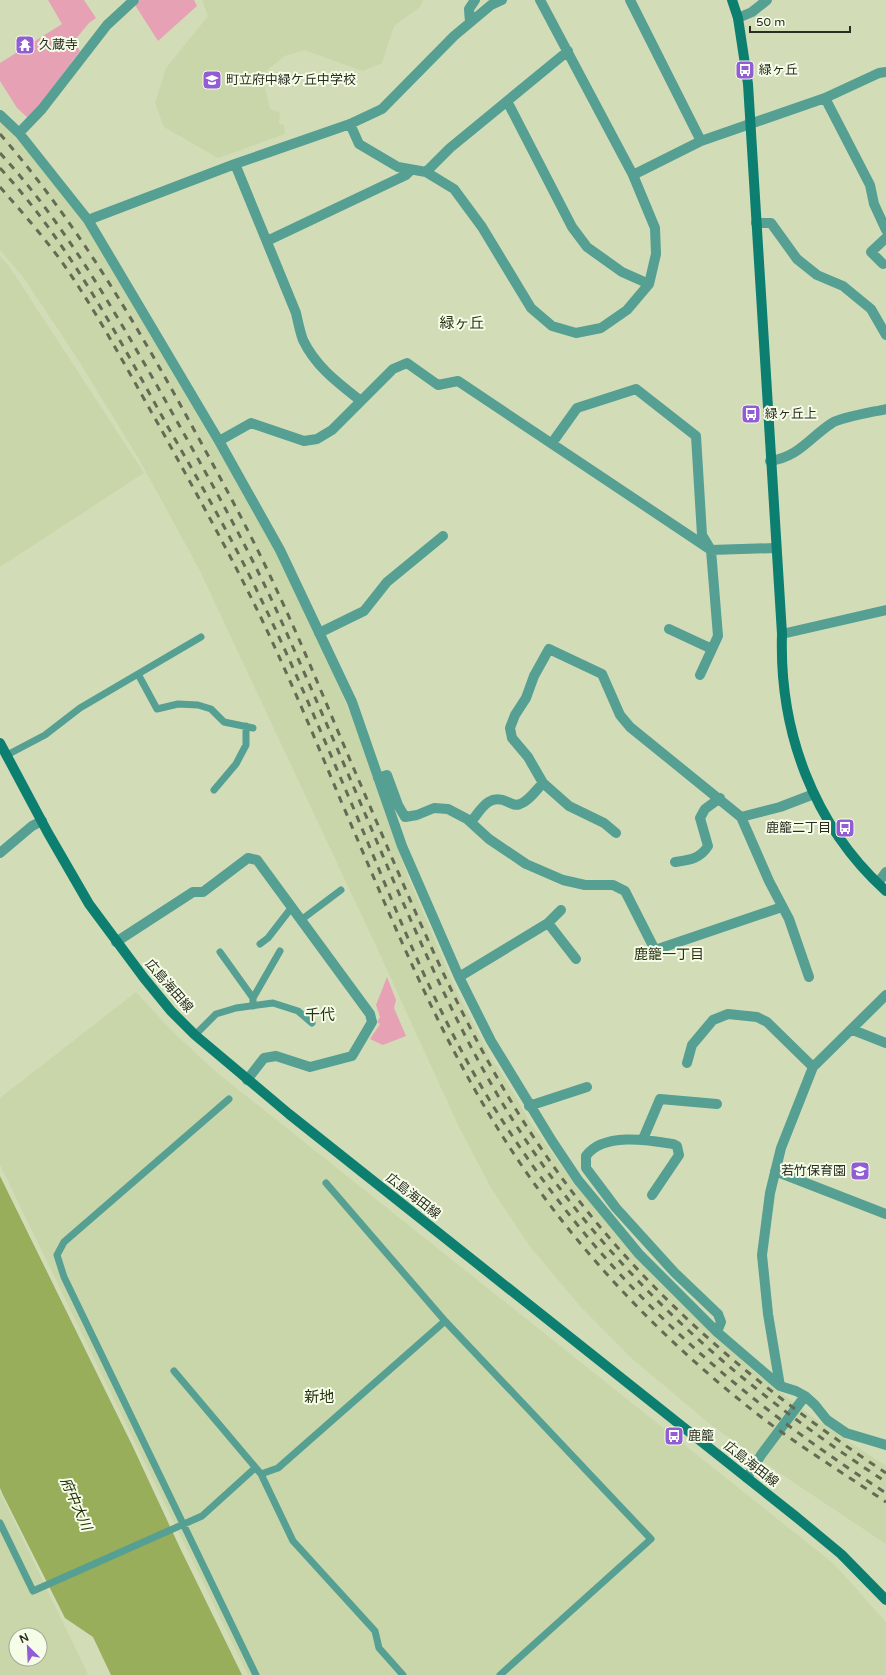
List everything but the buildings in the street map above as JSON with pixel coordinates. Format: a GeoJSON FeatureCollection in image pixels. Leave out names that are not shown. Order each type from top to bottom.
{"type":"FeatureCollection","features":[{"type":"Feature","properties":{"kind":"main road"},"geometry":{"type":"LineString","coordinates":[[732,0],[738,18],[748,84],[749,123],[782,634],[783,688],[789,723],[798,757],[814,794],[842,841],[886,891]]}},
{"type":"Feature","properties":{"kind":"main road","name":"広島海田線"},"geometry":{"type":"LineString","coordinates":[[0,743],[88,904],[171,1011],[195,1035],[247,1080],[841,1554],[886,1600]]}},
{"type":"Feature","properties":{"kind":"street"},"geometry":{"type":"LineString","coordinates":[[19,133],[42,109],[107,25],[134,0]]}},
{"type":"Feature","properties":{"kind":"street"},"geometry":{"type":"LineString","coordinates":[[470,22],[469,9],[475,0]]}},
{"type":"Feature","properties":{"kind":"street"},"geometry":{"type":"LineString","coordinates":[[88,220],[235,164],[350,124],[382,109],[454,36],[491,5],[502,0]]}},
{"type":"Feature","properties":{"kind":"street"},"geometry":{"type":"LineString","coordinates":[[350,124],[359,144],[398,168],[426,172],[454,189],[482,227],[531,308],[552,326],[576,333],[601,328],[627,310],[649,284],[656,254],[655,228],[633,175],[540,0]]}},
{"type":"Feature","properties":{"kind":"street"},"geometry":{"type":"LineString","coordinates":[[630,0],[701,141]]}},
{"type":"Feature","properties":{"kind":"street"},"geometry":{"type":"LineString","coordinates":[[738,18],[752,12],[767,0]]}},
{"type":"Feature","properties":{"kind":"street"},"geometry":{"type":"LineString","coordinates":[[426,172],[450,148],[568,51]]}},
{"type":"Feature","properties":{"kind":"street"},"geometry":{"type":"LineString","coordinates":[[633,175],[701,141],[749,123],[779,115],[825,98],[886,72]]}},
{"type":"Feature","properties":{"kind":"street"},"geometry":{"type":"LineString","coordinates":[[825,98],[870,185],[874,204],[886,230]]}},
{"type":"Feature","properties":{"kind":"street"},"geometry":{"type":"LineString","coordinates":[[507,101],[572,227],[583,242],[587,247],[622,272],[649,284]]}},
{"type":"Feature","properties":{"kind":"street"},"geometry":{"type":"LineString","coordinates":[[0,115],[19,133],[88,220],[218,441],[280,550],[352,702],[402,846],[458,977],[491,1041],[529,1106],[578,1180],[608,1217],[670,1286],[717,1332],[780,1386],[796,1391],[805,1396],[816,1405],[823,1417],[846,1433],[886,1445]]}},
{"type":"Feature","properties":{"kind":"street"},"geometry":{"type":"LineString","coordinates":[[235,164],[296,313],[303,339],[313,358],[324,371],[361,401]]}},
{"type":"Feature","properties":{"kind":"street"},"geometry":{"type":"LineString","coordinates":[[267,241],[406,175],[411,170]]}},
{"type":"Feature","properties":{"kind":"street"},"geometry":{"type":"LineString","coordinates":[[756,223],[771,223],[797,259],[817,275],[842,286],[870,309],[886,335]]}},
{"type":"Feature","properties":{"kind":"street"},"geometry":{"type":"LineString","coordinates":[[883,264],[871,252],[886,238]]}},
{"type":"Feature","properties":{"kind":"street"},"geometry":{"type":"LineString","coordinates":[[218,441],[251,423],[304,441],[316,439],[332,430],[393,369],[407,364],[438,385],[458,381],[711,550],[776,548]]}},
{"type":"Feature","properties":{"kind":"street"},"geometry":{"type":"LineString","coordinates":[[552,443],[577,408],[636,389],[696,436],[702,535],[711,550],[718,636],[700,675]]}},
{"type":"Feature","properties":{"kind":"street"},"geometry":{"type":"LineString","coordinates":[[770,461],[784,459],[789,456],[833,422],[886,409]]}},
{"type":"Feature","properties":{"kind":"street"},"geometry":{"type":"LineString","coordinates":[[319,633],[364,611],[387,582],[444,536]]}},
{"type":"Feature","properties":{"kind":"street"},"geometry":{"type":"LineString","coordinates":[[782,634],[886,610]]}},
{"type":"Feature","properties":{"kind":"street"},"geometry":{"type":"LineString","coordinates":[[669,629],[712,649]]}},
{"type":"Feature","properties":{"kind":"street"},"geometry":{"type":"LineString","coordinates":[[616,833],[604,823],[569,806],[543,783],[528,757],[512,738],[510,728],[515,716],[526,698],[534,676],[549,649],[602,674],[620,715],[630,727],[720,798],[741,817],[782,907],[789,919],[809,977]]}},
{"type":"Feature","properties":{"kind":"street"},"geometry":{"type":"LineString","coordinates":[[378,778],[387,775],[398,806],[405,817],[417,815],[434,808],[448,809],[471,822],[489,839],[526,864],[563,880],[585,885],[613,885],[625,891],[655,950],[782,907]]}},
{"type":"Feature","properties":{"kind":"street"},"geometry":{"type":"LineString","coordinates":[[471,822],[491,800],[500,798],[514,805],[521,804],[543,783]]}},
{"type":"Feature","properties":{"kind":"street"},"geometry":{"type":"LineString","coordinates":[[741,817],[780,808],[814,794]]}},
{"type":"Feature","properties":{"kind":"street"},"geometry":{"type":"LineString","coordinates":[[675,862],[694,859],[702,854],[708,846],[700,818],[705,809],[720,798]]}},
{"type":"Feature","properties":{"kind":"street"},"geometry":{"type":"LineString","coordinates":[[0,853],[32,826],[42,821]]}},
{"type":"Feature","properties":{"kind":"street"},"geometry":{"type":"LineString","coordinates":[[116,942],[193,892],[203,892],[248,858],[257,860],[370,1014],[372,1022],[352,1056],[310,1067],[276,1056],[264,1058],[247,1080]]}},
{"type":"Feature","properties":{"kind":"street"},"geometry":{"type":"LineString","coordinates":[[878,883],[886,872]]}},
{"type":"Feature","properties":{"kind":"street"},"geometry":{"type":"LineString","coordinates":[[458,977],[548,923],[561,910]]}},
{"type":"Feature","properties":{"kind":"street"},"geometry":{"type":"LineString","coordinates":[[548,923],[576,959]]}},
{"type":"Feature","properties":{"kind":"street"},"geometry":{"type":"LineString","coordinates":[[780,1386],[768,1314],[762,1255],[770,1193],[781,1148],[813,1067],[853,1030],[886,995]]}},
{"type":"Feature","properties":{"kind":"street"},"geometry":{"type":"LineString","coordinates":[[687,1063],[692,1045],[713,1020],[728,1014],[757,1018],[767,1022],[813,1067]]}},
{"type":"Feature","properties":{"kind":"street"},"geometry":{"type":"LineString","coordinates":[[853,1030],[886,1043]]}},
{"type":"Feature","properties":{"kind":"street"},"geometry":{"type":"LineString","coordinates":[[529,1106],[586,1087]]}},
{"type":"Feature","properties":{"kind":"street"},"geometry":{"type":"LineString","coordinates":[[643,1139],[660,1099],[717,1104]]}},
{"type":"Feature","properties":{"kind":"street"},"geometry":{"type":"LineString","coordinates":[[652,1195],[679,1155],[679,1150],[673,1144],[643,1139],[623,1140],[595,1148],[586,1156],[586,1168],[616,1208],[675,1273],[718,1314],[721,1322],[717,1332]]}},
{"type":"Feature","properties":{"kind":"street"},"geometry":{"type":"LineString","coordinates":[[775,1171],[886,1214]]}},
{"type":"Feature","properties":{"kind":"street"},"geometry":{"type":"LineString","coordinates":[[747,1478],[762,1454],[805,1396]]}},
{"type":"Feature","properties":{"kind":"lane"},"geometry":{"type":"LineString","coordinates":[[7,755],[45,735],[80,708],[201,637]]}},
{"type":"Feature","properties":{"kind":"lane"},"geometry":{"type":"LineString","coordinates":[[138,674],[157,709],[178,704],[198,705],[211,709],[224,722],[250,727],[246,745],[236,764],[214,790]]}},
{"type":"Feature","properties":{"kind":"lane"},"geometry":{"type":"LineString","coordinates":[[301,920],[341,890]]}},
{"type":"Feature","properties":{"kind":"lane"},"geometry":{"type":"LineString","coordinates":[[260,944],[268,938],[292,907]]}},
{"type":"Feature","properties":{"kind":"lane"},"geometry":{"type":"LineString","coordinates":[[253,1002],[280,951]]}},
{"type":"Feature","properties":{"kind":"lane"},"geometry":{"type":"LineString","coordinates":[[220,952],[253,1002]]}},
{"type":"Feature","properties":{"kind":"lane"},"geometry":{"type":"LineString","coordinates":[[195,1035],[216,1014],[253,1002],[273,1003],[298,1011],[312,1023]]}},
{"type":"Feature","properties":{"kind":"lane"},"geometry":{"type":"LineString","coordinates":[[229,1098],[64,1242],[57,1255],[64,1277],[256,1675]]}},
{"type":"Feature","properties":{"kind":"lane"},"geometry":{"type":"LineString","coordinates":[[326,1183],[445,1321],[651,1539],[500,1675]]}},
{"type":"Feature","properties":{"kind":"lane"},"geometry":{"type":"LineString","coordinates":[[261,1474],[278,1468],[445,1321]]}},
{"type":"Feature","properties":{"kind":"lane"},"geometry":{"type":"LineString","coordinates":[[174,1371],[261,1474],[293,1541],[375,1631],[379,1648],[403,1675]]}},
{"type":"Feature","properties":{"kind":"lane"},"geometry":{"type":"LineString","coordinates":[[0,1523],[33,1592],[202,1516],[255,1468]]}},
{"type":"Feature","properties":{"kind":"shaded area"},"geometry":{"type":"Polygon","coordinates":[[[48,0],[84,0],[96,18],[89,23],[74,41],[80,51],[29,119],[17,108],[0,81],[0,63],[62,24],[48,0]]]}},
{"type":"Feature","properties":{"kind":"shaded area"},"geometry":{"type":"Polygon","coordinates":[[[140,0],[194,0],[197,6],[158,41],[135,5],[140,0]]]}},
{"type":"Feature","properties":{"kind":"shaded area","name":"町立府中緑ケ丘中学校"},"geometry":{"type":"Polygon","coordinates":[[[202,0],[423,0],[420,7],[394,26],[382,63],[363,71],[304,50],[285,56],[262,74],[270,109],[280,112],[279,124],[284,125],[285,134],[218,158],[164,127],[155,103],[166,68],[208,16],[202,0]]]}},
{"type":"Feature","properties":{"kind":"shaded area"},"geometry":{"type":"Polygon","coordinates":[[[0,122],[17,139],[56,184],[85,224],[268,535],[293,584],[343,696],[367,756],[408,877],[455,988],[493,1062],[499,1069],[532,1125],[559,1163],[617,1236],[652,1275],[715,1337],[762,1378],[818,1421],[886,1466],[886,1544],[711,1425],[630,1357],[580,1306],[531,1248],[491,1188],[459,1127],[376,946],[199,569],[139,459],[75,355],[23,277],[0,250],[0,122]]]}},
{"type":"Feature","properties":{"kind":"shaded area"},"geometry":{"type":"Polygon","coordinates":[[[0,256],[9,266],[144,473],[0,567],[0,256]]]}},
{"type":"Feature","properties":{"kind":"shaded area"},"geometry":{"type":"Polygon","coordinates":[[[387,977],[396,1000],[394,1008],[406,1036],[383,1045],[370,1039],[380,1024],[377,1022],[380,1017],[376,1005],[387,977]]]}},
{"type":"Feature","properties":{"kind":"shaded area"},"geometry":{"type":"Polygon","coordinates":[[[136,992],[172,1031],[215,1071],[834,1564],[886,1622],[886,1675],[248,1675],[0,1165],[0,1098],[136,992]]]}},
{"type":"Feature","properties":{"kind":"shaded area"},"geometry":{"type":"Polygon","coordinates":[[[0,1492],[85,1668],[88,1675],[0,1675],[0,1492]]]}},
{"type":"Feature","properties":{"kind":"water","name":"府中大川"},"geometry":{"type":"Polygon","coordinates":[[[0,1176],[133,1447],[242,1675],[111,1675],[93,1637],[65,1618],[3,1495],[0,1488],[0,1176]]]}},
{"type":"Feature","properties":{"kind":"railway"},"geometry":{"type":"LineString","coordinates":[[0,134],[51,198],[98,265],[161,370],[219,476],[256,547],[290,618],[401,879],[444,975],[492,1068],[518,1113],[547,1157],[582,1205],[620,1250],[659,1292],[701,1332],[744,1369],[790,1405],[837,1440],[886,1473]]}},
{"type":"Feature","properties":{"kind":"railway"},"geometry":{"type":"LineString","coordinates":[[0,153],[23,179],[84,263],[155,382],[239,534],[284,627],[435,974],[480,1064],[514,1122],[552,1177],[592,1229],[635,1277],[680,1323],[778,1406],[831,1445],[886,1482]]}},
{"type":"Feature","properties":{"kind":"railway"},"geometry":{"type":"LineString","coordinates":[[0,168],[49,228],[92,292],[228,533],[297,676],[401,923],[435,999],[495,1109],[535,1169],[577,1224],[621,1275],[668,1324],[718,1369],[771,1412],[827,1453],[886,1493]]}},
{"type":"Feature","properties":{"kind":"railway"},"geometry":{"type":"LineString","coordinates":[[0,187],[55,252],[76,282],[113,344],[214,525],[263,622],[283,666],[422,986],[467,1076],[492,1120],[520,1163],[573,1234],[602,1268],[632,1301],[696,1363],[765,1420],[810,1452],[886,1502]]}},
{"type":"Feature","properties":{"kind":"place","name":"久蔵寺"},"geometry":{"type":"Point","coordinates":[25,45]}},
{"type":"Feature","properties":{"kind":"place","name":"緑ヶ丘"},"geometry":{"type":"Point","coordinates":[745,70]}},
{"type":"Feature","properties":{"kind":"place","name":"町立府中緑ケ丘中学校"},"geometry":{"type":"Point","coordinates":[212,80]}},
{"type":"Feature","properties":{"kind":"place","name":"緑ヶ丘上"},"geometry":{"type":"Point","coordinates":[751,414]}},
{"type":"Feature","properties":{"kind":"place","name":"鹿籠二丁目"},"geometry":{"type":"Point","coordinates":[845,828]}},
{"type":"Feature","properties":{"kind":"place","name":"若竹保育園"},"geometry":{"type":"Point","coordinates":[860,1171]}},
{"type":"Feature","properties":{"kind":"place","name":"鹿籠"},"geometry":{"type":"Point","coordinates":[674,1436]}},
{"type":"Feature","properties":{"kind":"district","name":"緑ヶ丘"},"geometry":{"type":"Point","coordinates":[462,323]}},
{"type":"Feature","properties":{"kind":"district","name":"鹿籠一丁目"},"geometry":{"type":"Point","coordinates":[669,954]}},
{"type":"Feature","properties":{"kind":"district","name":"千代"},"geometry":{"type":"Point","coordinates":[320,1015]}},
{"type":"Feature","properties":{"kind":"district","name":"新地"},"geometry":{"type":"Point","coordinates":[319,1397]}}]}
